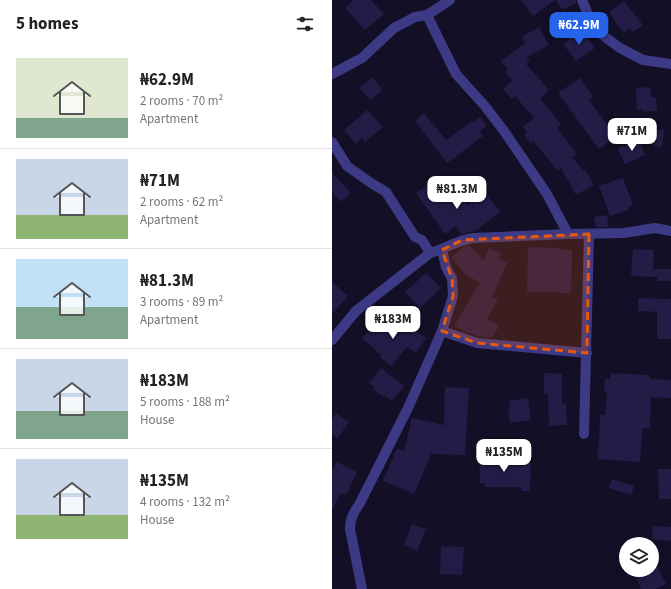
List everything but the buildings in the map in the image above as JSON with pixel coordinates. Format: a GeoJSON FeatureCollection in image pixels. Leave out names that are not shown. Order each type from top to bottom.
{"type":"FeatureCollection","features":[{"type":"Feature","properties":{"kind":"street"},"geometry":{"type":"LineString","coordinates":[[332,74],[362,58],[394,28],[415,17],[427,15],[450,0]]}},
{"type":"Feature","properties":{"kind":"street"},"geometry":{"type":"LineString","coordinates":[[582,0],[597,31],[620,48],[643,60],[671,64]]}},
{"type":"Feature","properties":{"kind":"street"},"geometry":{"type":"LineString","coordinates":[[427,15],[456,74],[484,105],[504,131],[547,194],[568,234]]}},
{"type":"Feature","properties":{"kind":"street"},"geometry":{"type":"LineString","coordinates":[[332,142],[347,166],[370,183],[386,192],[415,237],[422,240],[430,253]]}},
{"type":"Feature","properties":{"kind":"street"},"geometry":{"type":"LineString","coordinates":[[332,340],[356,311],[430,253],[442,250],[462,240],[473,238],[624,233],[656,228],[671,231]]}},
{"type":"Feature","properties":{"kind":"street"},"geometry":{"type":"LineString","coordinates":[[584,434],[589,234]]}},
{"type":"Feature","properties":{"kind":"street"},"geometry":{"type":"LineString","coordinates":[[362,589],[350,529],[350,522],[353,513],[360,503],[408,408],[442,331],[453,296],[452,279],[446,267],[442,250]]}},
{"type":"Feature","properties":{"kind":"street"},"geometry":{"type":"LineString","coordinates":[[442,331],[477,344],[587,352]]}},
{"type":"Feature","properties":{"kind":"highlighted area"},"geometry":{"type":"Polygon","coordinates":[[[589,234],[587,353],[477,343],[442,331],[453,296],[452,279],[442,250],[462,240],[589,234]]]}}]}
